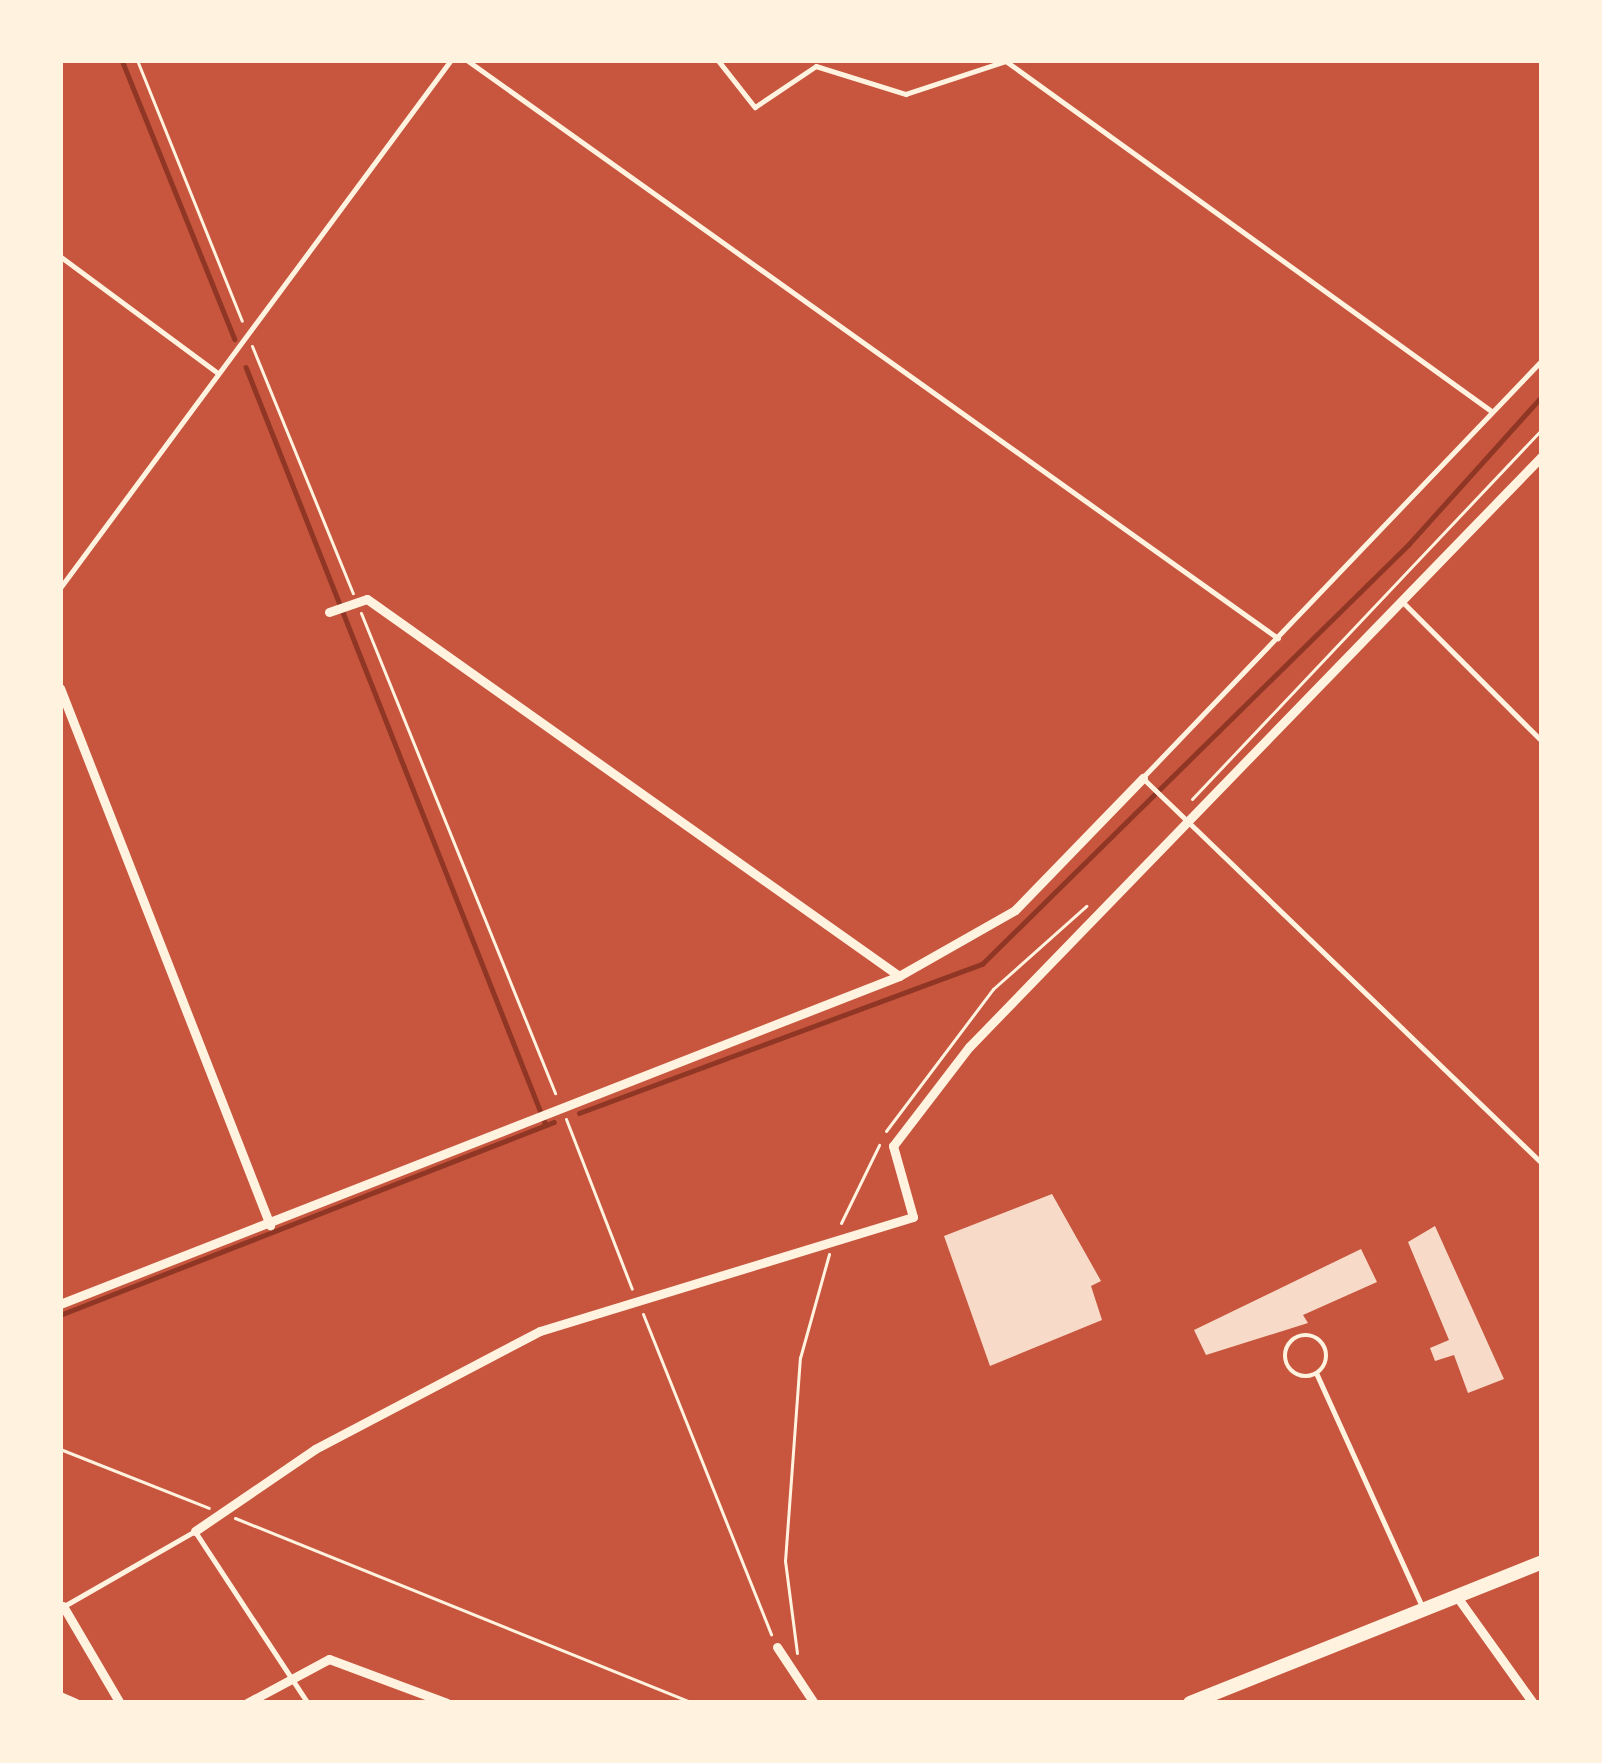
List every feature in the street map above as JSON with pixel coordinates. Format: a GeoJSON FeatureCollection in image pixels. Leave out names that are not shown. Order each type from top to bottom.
{"type":"FeatureCollection","features":[{"type":"Feature","properties":{"kind":"main road"},"geometry":{"type":"LineString","coordinates":[[1190,1703],[1224,1696],[1455,1594],[1542,1562]]}},
{"type":"Feature","properties":{"kind":"street"},"geometry":{"type":"LineString","coordinates":[[194,1531],[315,1449],[540,1331],[913,1217],[893,1146],[984,1030],[1187,816],[1542,456]]}},
{"type":"Feature","properties":{"kind":"street"},"geometry":{"type":"LineString","coordinates":[[333,610],[353,602],[899,976]]}},
{"type":"Feature","properties":{"kind":"street"},"geometry":{"type":"LineString","coordinates":[[60,688],[270,1226]]}},
{"type":"Feature","properties":{"kind":"street"},"geometry":{"type":"LineString","coordinates":[[60,1304],[270,1226],[534,1110],[557,1107],[899,976],[1016,910],[1147,781]]}},
{"type":"Feature","properties":{"kind":"street"},"geometry":{"type":"LineString","coordinates":[[1455,1594],[1533,1703]]}},
{"type":"Feature","properties":{"kind":"street"},"geometry":{"type":"LineString","coordinates":[[61,1604],[120,1703]]}},
{"type":"Feature","properties":{"kind":"street"},"geometry":{"type":"LineString","coordinates":[[777,1647],[814,1703]]}},
{"type":"Feature","properties":{"kind":"street"},"geometry":{"type":"LineString","coordinates":[[248,1703],[289,1675],[329,1659],[448,1703]]}},
{"type":"Feature","properties":{"kind":"street"},"geometry":{"type":"LineString","coordinates":[[60,1696],[76,1703]]}},
{"type":"Feature","properties":{"kind":"lane"},"geometry":{"type":"LineString","coordinates":[[60,588],[451,60]]}},
{"type":"Feature","properties":{"kind":"lane"},"geometry":{"type":"LineString","coordinates":[[467,60],[1278,638]]}},
{"type":"Feature","properties":{"kind":"lane"},"geometry":{"type":"LineString","coordinates":[[718,60],[755,107],[816,66],[905,94],[1006,61],[1492,411]]}},
{"type":"Feature","properties":{"kind":"lane"},"geometry":{"type":"LineString","coordinates":[[60,256],[218,373]]}},
{"type":"Feature","properties":{"kind":"lane"},"geometry":{"type":"LineString","coordinates":[[1542,361],[1147,781],[1542,1163]]}},
{"type":"Feature","properties":{"kind":"lane"},"geometry":{"type":"LineString","coordinates":[[1403,602],[1542,741]]}},
{"type":"Feature","properties":{"kind":"lane"},"geometry":{"type":"LineString","coordinates":[[1317,1374],[1291,1370],[1292,1339],[1323,1344],[1317,1374],[1423,1608]]}},
{"type":"Feature","properties":{"kind":"lane"},"geometry":{"type":"LineString","coordinates":[[61,1604],[194,1531],[308,1703]]}},
{"type":"Feature","properties":{"kind":"path"},"geometry":{"type":"LineString","coordinates":[[137,60],[777,1647]]}},
{"type":"Feature","properties":{"kind":"path"},"geometry":{"type":"LineString","coordinates":[[1187,816],[1197,782],[1542,430]]}},
{"type":"Feature","properties":{"kind":"path"},"geometry":{"type":"LineString","coordinates":[[60,1449],[692,1703]]}},
{"type":"Feature","properties":{"kind":"building"},"geometry":{"type":"Polygon","coordinates":[[[1052,1194],[1101,1281],[1091,1286],[1102,1320],[990,1366],[944,1236],[1052,1194]]]}},
{"type":"Feature","properties":{"kind":"building"},"geometry":{"type":"Polygon","coordinates":[[[1435,1226],[1504,1379],[1468,1393],[1454,1355],[1435,1361],[1430,1348],[1449,1340],[1408,1242],[1435,1226]]]}},
{"type":"Feature","properties":{"kind":"building"},"geometry":{"type":"Polygon","coordinates":[[[1361,1249],[1377,1282],[1303,1315],[1308,1323],[1206,1355],[1194,1330],[1361,1249]]]}},
{"type":"Feature","properties":{"kind":"waterway"},"geometry":{"type":"LineString","coordinates":[[122,60],[235,339]]}},
{"type":"Feature","properties":{"kind":"waterway"},"geometry":{"type":"LineString","coordinates":[[246,367],[546,1125]]}},
{"type":"Feature","properties":{"kind":"waterway"},"geometry":{"type":"LineString","coordinates":[[579,1113],[982,964],[1408,545],[1542,396]]}},
{"type":"Feature","properties":{"kind":"waterway"},"geometry":{"type":"LineString","coordinates":[[60,1315],[554,1122]]}}]}
